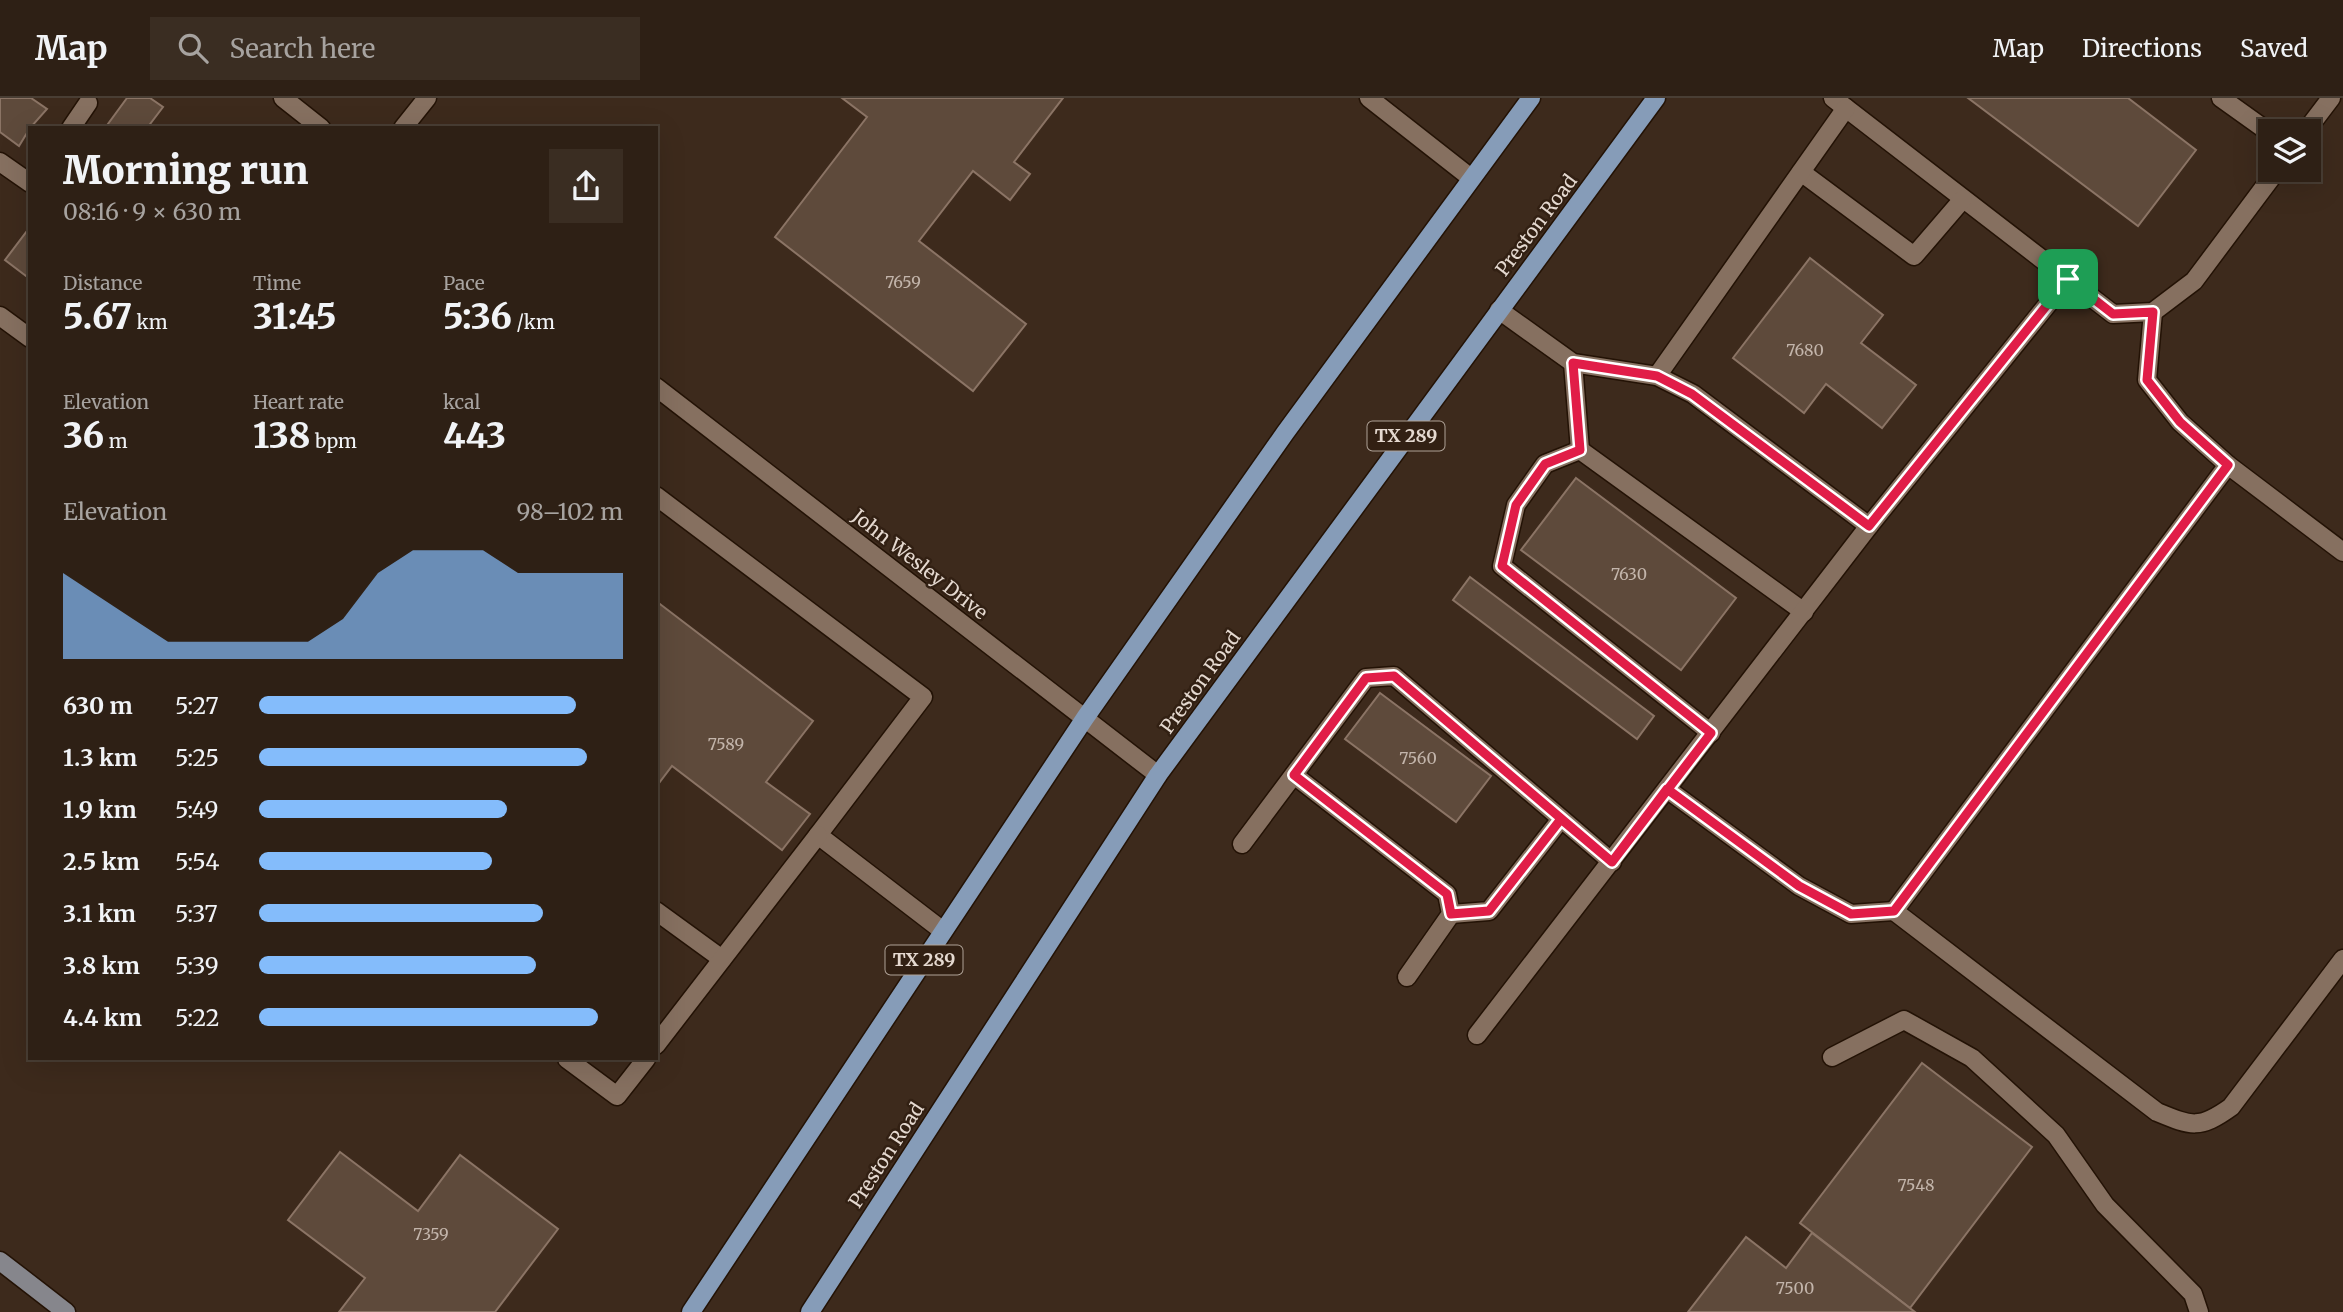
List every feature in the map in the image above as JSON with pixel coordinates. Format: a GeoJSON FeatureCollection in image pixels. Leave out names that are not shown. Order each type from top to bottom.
{"type":"FeatureCollection","features":[{"type":"Feature","properties":{"kind":"main road","name":"TX 289"},"geometry":{"type":"LineString","coordinates":[[691,1312],[1085,718],[1285,433],[1531,98]]}},
{"type":"Feature","properties":{"kind":"main road","name":"Preston Road"},"geometry":{"type":"LineString","coordinates":[[810,1312],[1158,775],[1656,98]]}},
{"type":"Feature","properties":{"kind":"main road"},"geometry":{"type":"LineString","coordinates":[[0,1261],[66,1312]]}},
{"type":"Feature","properties":{"kind":"street"},"geometry":{"type":"LineString","coordinates":[[283,98],[318,126]]}},
{"type":"Feature","properties":{"kind":"street"},"geometry":{"type":"LineString","coordinates":[[405,126],[426,98]]}},
{"type":"Feature","properties":{"kind":"street"},"geometry":{"type":"LineString","coordinates":[[1369,98],[1471,178]]}},
{"type":"Feature","properties":{"kind":"street"},"geometry":{"type":"LineString","coordinates":[[2221,98],[2258,124]]}},
{"type":"Feature","properties":{"kind":"street"},"geometry":{"type":"LineString","coordinates":[[2315,119],[2331,98]]}},
{"type":"Feature","properties":{"kind":"street"},"geometry":{"type":"LineString","coordinates":[[72,126],[87,100]]}},
{"type":"Feature","properties":{"kind":"street"},"geometry":{"type":"LineString","coordinates":[[1657,376],[1801,172],[1839,103],[2113,314],[2153,312],[2194,281],[2268,182]]}},
{"type":"Feature","properties":{"kind":"street"},"geometry":{"type":"LineString","coordinates":[[0,162],[28,182]]}},
{"type":"Feature","properties":{"kind":"street"},"geometry":{"type":"LineString","coordinates":[[1801,172],[1914,256],[1963,199]]}},
{"type":"Feature","properties":{"kind":"street"},"geometry":{"type":"LineString","coordinates":[[1477,1035],[1869,526],[2068,279]]}},
{"type":"Feature","properties":{"kind":"street"},"geometry":{"type":"LineString","coordinates":[[1499,310],[1573,363],[1657,376],[1692,394],[1869,526]]}},
{"type":"Feature","properties":{"kind":"street"},"geometry":{"type":"LineString","coordinates":[[2153,312],[2147,380],[2180,422],[2228,465],[2343,552]]}},
{"type":"Feature","properties":{"kind":"street"},"geometry":{"type":"LineString","coordinates":[[0,316],[28,337]]}},
{"type":"Feature","properties":{"kind":"street"},"geometry":{"type":"LineString","coordinates":[[1573,363],[1580,450],[1804,612]]}},
{"type":"Feature","properties":{"kind":"street","name":"John Wesley Drive"},"geometry":{"type":"LineString","coordinates":[[658,389],[1158,775]]}},
{"type":"Feature","properties":{"kind":"street"},"geometry":{"type":"LineString","coordinates":[[1580,450],[1545,464],[1516,505],[1502,566],[1711,733]]}},
{"type":"Feature","properties":{"kind":"street"},"geometry":{"type":"LineString","coordinates":[[1894,911],[2228,465]]}},
{"type":"Feature","properties":{"kind":"street"},"geometry":{"type":"LineString","coordinates":[[658,498],[923,697],[658,1042]]}},
{"type":"Feature","properties":{"kind":"street"},"geometry":{"type":"LineString","coordinates":[[1242,844],[1366,678],[1394,676],[1612,862]]}},
{"type":"Feature","properties":{"kind":"street"},"geometry":{"type":"LineString","coordinates":[[1294,775],[1447,894],[1451,914],[1407,978]]}},
{"type":"Feature","properties":{"kind":"street"},"geometry":{"type":"LineString","coordinates":[[1667,789],[1799,886],[1851,914],[1894,911],[2157,1112],[2190,1125],[2215,1118],[2231,1107],[2343,959]]}},
{"type":"Feature","properties":{"kind":"street"},"geometry":{"type":"LineString","coordinates":[[1451,914],[1489,911],[1561,819]]}},
{"type":"Feature","properties":{"kind":"street"},"geometry":{"type":"LineString","coordinates":[[818,835],[943,931]]}},
{"type":"Feature","properties":{"kind":"street"},"geometry":{"type":"LineString","coordinates":[[658,912],[722,959]]}},
{"type":"Feature","properties":{"kind":"street"},"geometry":{"type":"LineString","coordinates":[[1832,1057],[1903,1020],[1972,1058],[2056,1135],[2105,1205],[2193,1294],[2199,1312]]}},
{"type":"Feature","properties":{"kind":"street"},"geometry":{"type":"LineString","coordinates":[[568,1060],[617,1096],[645,1060]]}},
{"type":"Feature","properties":{"kind":"building"},"geometry":{"type":"Polygon","coordinates":[[[0,98],[31,98],[47,109],[32,126],[28,126],[28,131],[19,146],[0,132],[0,98]]]}},
{"type":"Feature","properties":{"kind":"building"},"geometry":{"type":"Polygon","coordinates":[[[127,98],[150,98],[163,107],[149,126],[106,126],[127,98]]]}},
{"type":"Feature","properties":{"kind":"building"},"geometry":{"type":"Polygon","coordinates":[[[842,98],[1063,98],[1014,162],[1030,174],[1010,200],[973,171],[919,241],[1026,324],[973,391],[775,237],[867,117],[842,98]]]}},
{"type":"Feature","properties":{"kind":"building"},"geometry":{"type":"Polygon","coordinates":[[[1968,98],[2128,98],[2196,150],[2138,226],[1968,98]]]}},
{"type":"Feature","properties":{"kind":"building"},"geometry":{"type":"Polygon","coordinates":[[[28,230],[28,277],[5,260],[28,230]]]}},
{"type":"Feature","properties":{"kind":"building"},"geometry":{"type":"Polygon","coordinates":[[[1810,258],[1883,315],[1861,343],[1916,385],[1882,428],[1826,384],[1804,413],[1733,358],[1810,258]]]}},
{"type":"Feature","properties":{"kind":"building"},"geometry":{"type":"Polygon","coordinates":[[[1576,478],[1736,598],[1681,670],[1521,550],[1576,478]]]}},
{"type":"Feature","properties":{"kind":"building"},"geometry":{"type":"Polygon","coordinates":[[[1470,577],[1654,716],[1637,739],[1453,600],[1470,577]]]}},
{"type":"Feature","properties":{"kind":"building"},"geometry":{"type":"Polygon","coordinates":[[[658,603],[813,721],[766,782],[810,814],[782,850],[672,766],[658,784],[658,603]]]}},
{"type":"Feature","properties":{"kind":"building"},"geometry":{"type":"Polygon","coordinates":[[[1380,693],[1491,776],[1456,822],[1345,739],[1380,693]]]}},
{"type":"Feature","properties":{"kind":"building"},"geometry":{"type":"Polygon","coordinates":[[[1922,1063],[2032,1147],[1910,1308],[1800,1223],[1922,1063]]]}},
{"type":"Feature","properties":{"kind":"building"},"geometry":{"type":"Polygon","coordinates":[[[340,1152],[418,1211],[460,1155],[558,1229],[495,1312],[339,1312],[365,1278],[288,1220],[340,1152]]]}},
{"type":"Feature","properties":{"kind":"building"},"geometry":{"type":"Polygon","coordinates":[[[1812,1233],[1915,1312],[1688,1312],[1746,1237],[1786,1268],[1812,1233]]]}},
{"type":"Feature","properties":{"kind":"route"},"geometry":{"type":"LineString","coordinates":[[2068,279],[1869,526],[1692,394],[1657,376],[1573,363],[1580,450],[1545,464],[1516,505],[1502,566],[1711,733],[1667,789],[1612,862],[1561,819],[1489,911],[1451,914],[1447,894],[1294,775],[1366,678],[1394,676],[1612,862],[1667,789],[1799,886],[1851,914],[1894,911],[2228,465],[2180,422],[2147,380],[2153,312],[2113,314],[2068,279]]}}]}
